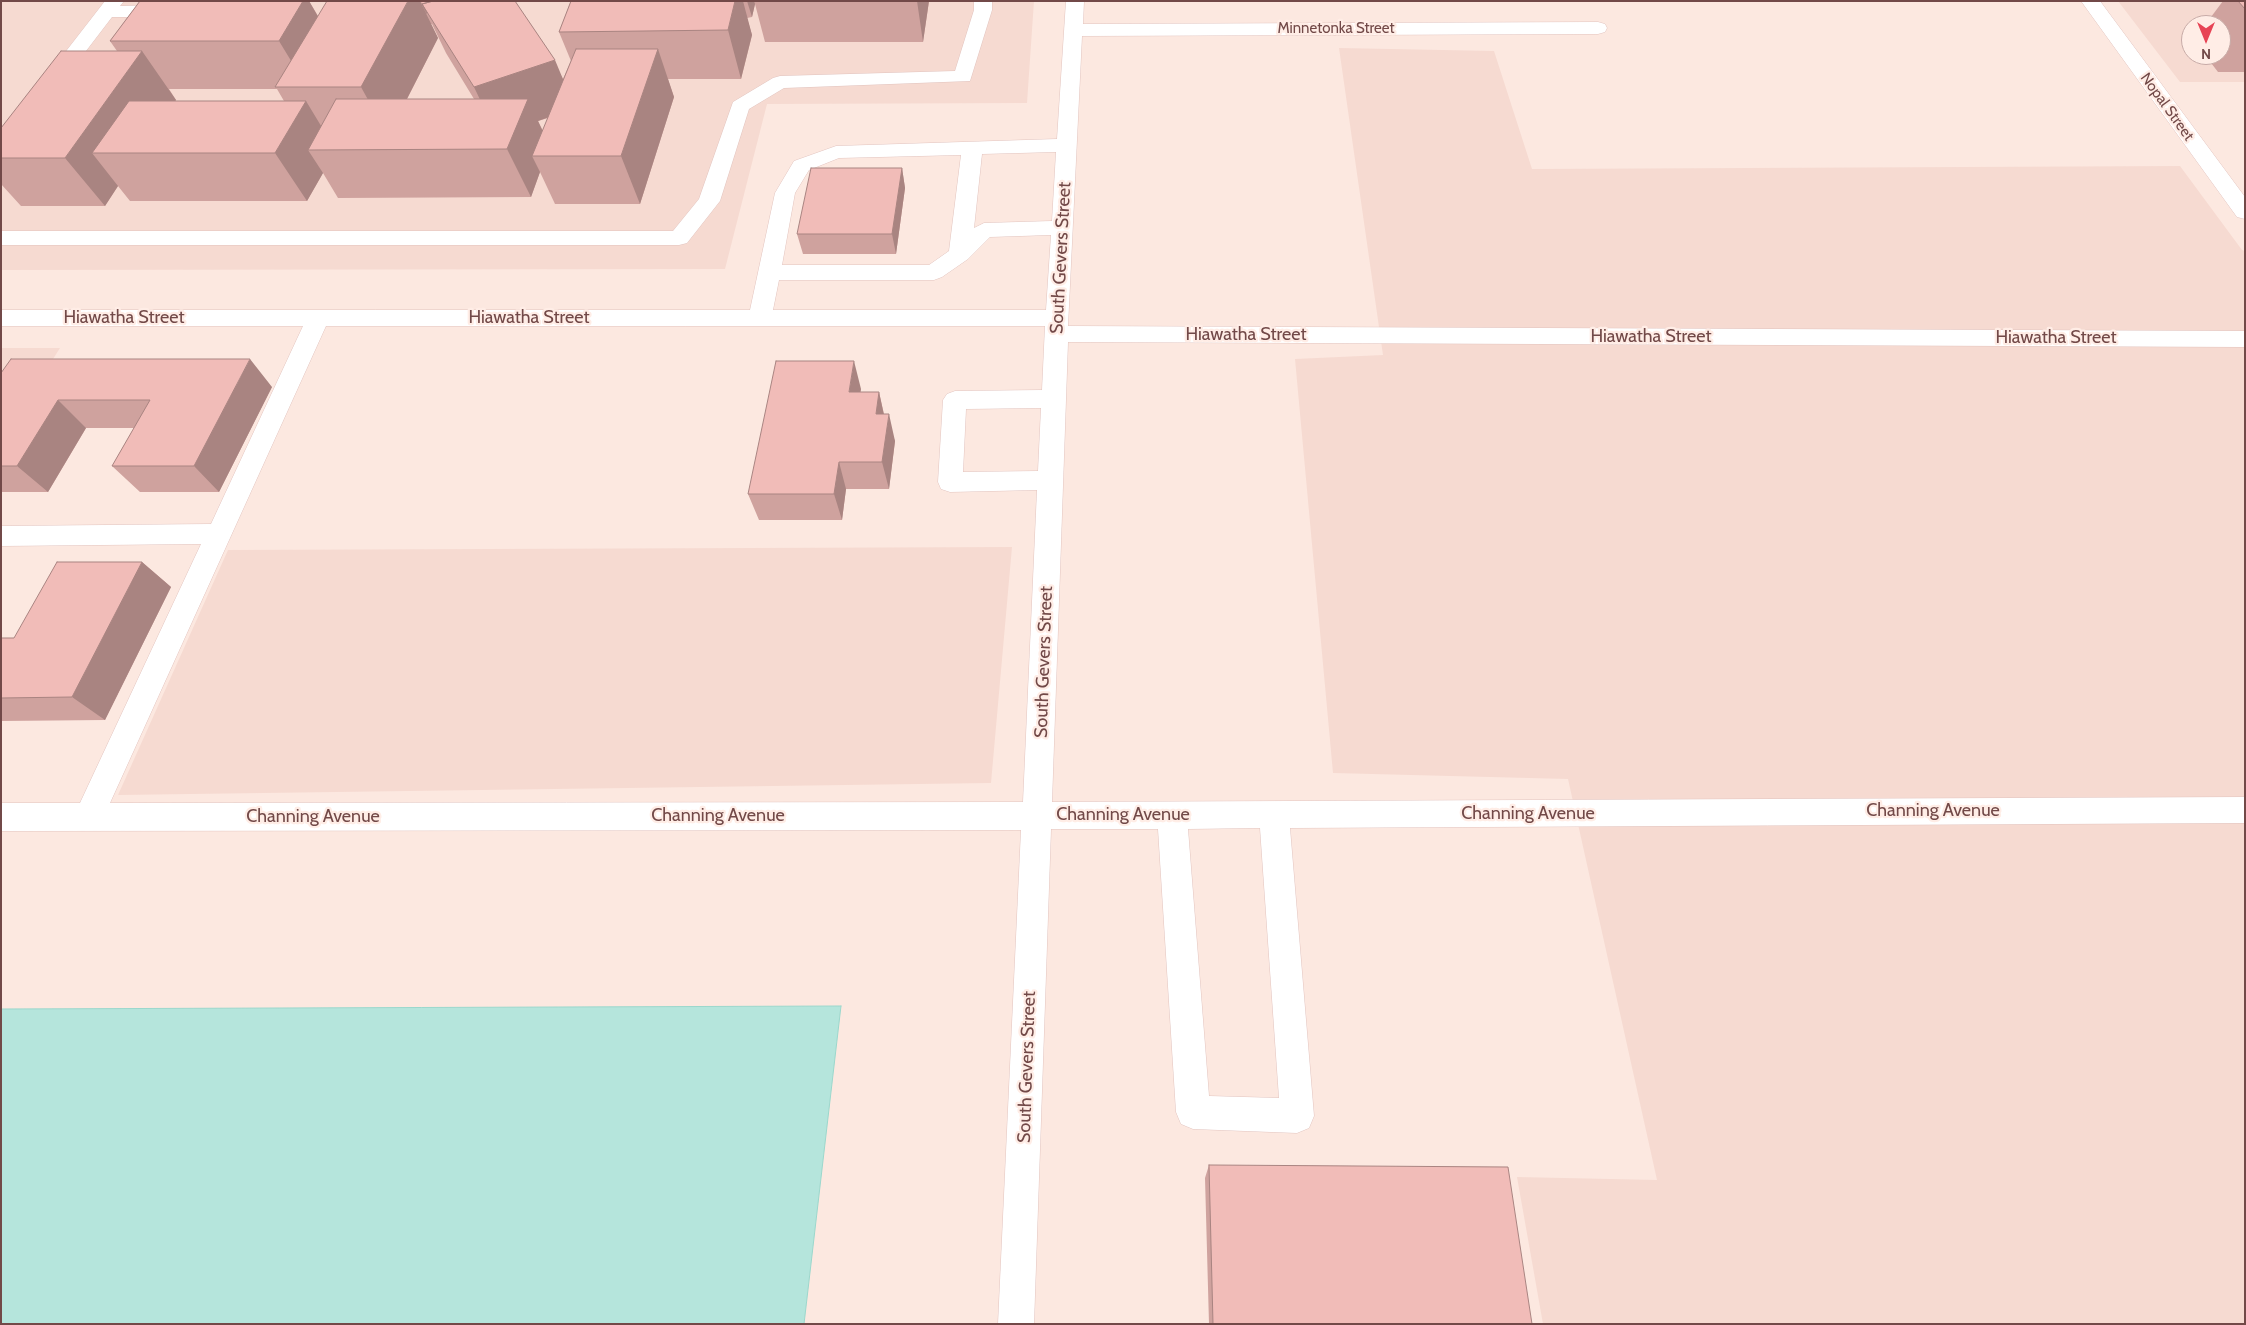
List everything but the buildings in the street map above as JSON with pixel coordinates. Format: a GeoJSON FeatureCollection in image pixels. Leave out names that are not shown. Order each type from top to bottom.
{"type":"FeatureCollection","features":[{"type":"Feature","properties":{"kind":"street","name":"South Gevers Street"},"geometry":{"type":"LineString","coordinates":[[1016,1324],[1057,326],[1075,1]]}},
{"type":"Feature","properties":{"kind":"street","name":"Nopal Street"},"geometry":{"type":"LineString","coordinates":[[2090,1],[2245,212]]}},
{"type":"Feature","properties":{"kind":"street"},"geometry":{"type":"LineString","coordinates":[[42,95],[111,6],[185,11]]}},
{"type":"Feature","properties":{"kind":"street"},"geometry":{"type":"LineString","coordinates":[[1,238],[679,238],[708,201],[740,106],[780,82],[963,77],[983,6]]}},
{"type":"Feature","properties":{"kind":"street","name":"Minnetonka Street"},"geometry":{"type":"LineString","coordinates":[[1074,30],[1598,28]]}},
{"type":"Feature","properties":{"kind":"street"},"geometry":{"type":"LineString","coordinates":[[760,318],[785,193],[801,166],[836,152],[1067,145]]}},
{"type":"Feature","properties":{"kind":"street"},"geometry":{"type":"LineString","coordinates":[[960,254],[972,148]]}},
{"type":"Feature","properties":{"kind":"street"},"geometry":{"type":"LineString","coordinates":[[769,273],[934,272],[960,254],[984,230],[1062,228]]}},
{"type":"Feature","properties":{"kind":"street","name":"Hiawatha Street"},"geometry":{"type":"LineString","coordinates":[[1,318],[760,318],[1057,326],[2245,339]]}},
{"type":"Feature","properties":{"kind":"street"},"geometry":{"type":"LineString","coordinates":[[90,817],[318,318]]}},
{"type":"Feature","properties":{"kind":"street"},"geometry":{"type":"LineString","coordinates":[[1051,480],[950,482],[955,400],[1055,399]]}},
{"type":"Feature","properties":{"kind":"street"},"geometry":{"type":"LineString","coordinates":[[1,536],[220,534]]}},
{"type":"Feature","properties":{"kind":"street","name":"Channing Avenue"},"geometry":{"type":"LineString","coordinates":[[1,817],[1037,816],[2245,810]]}},
{"type":"Feature","properties":{"kind":"street"},"geometry":{"type":"LineString","coordinates":[[1172,815],[1193,1112],[1298,1116],[1274,815]]}},
{"type":"Feature","properties":{"kind":"shaded area"},"geometry":{"type":"Polygon","coordinates":[[[1,1],[1034,1],[1027,103],[767,104],[725,269],[1,270],[1,1]]]}},
{"type":"Feature","properties":{"kind":"shaded area"},"geometry":{"type":"Polygon","coordinates":[[[2118,1],[2245,1],[2245,82],[2180,82],[2118,1]]]}},
{"type":"Feature","properties":{"kind":"shaded area"},"geometry":{"type":"Polygon","coordinates":[[[1339,48],[1494,51],[1532,169],[2180,166],[2242,250],[2245,251],[2245,1324],[1543,1324],[1517,1177],[1657,1180],[1568,779],[1333,773],[1295,359],[1383,355],[1339,48]]]}},
{"type":"Feature","properties":{"kind":"shaded area"},"geometry":{"type":"Polygon","coordinates":[[[1,348],[60,348],[1,441],[1,348]]]}},
{"type":"Feature","properties":{"kind":"shaded area"},"geometry":{"type":"Polygon","coordinates":[[[1012,547],[991,783],[118,795],[228,550],[1012,547]]]}},
{"type":"Feature","properties":{"kind":"water"},"geometry":{"type":"Polygon","coordinates":[[[841,1006],[804,1324],[1,1324],[1,1009],[841,1006]]]}}]}
